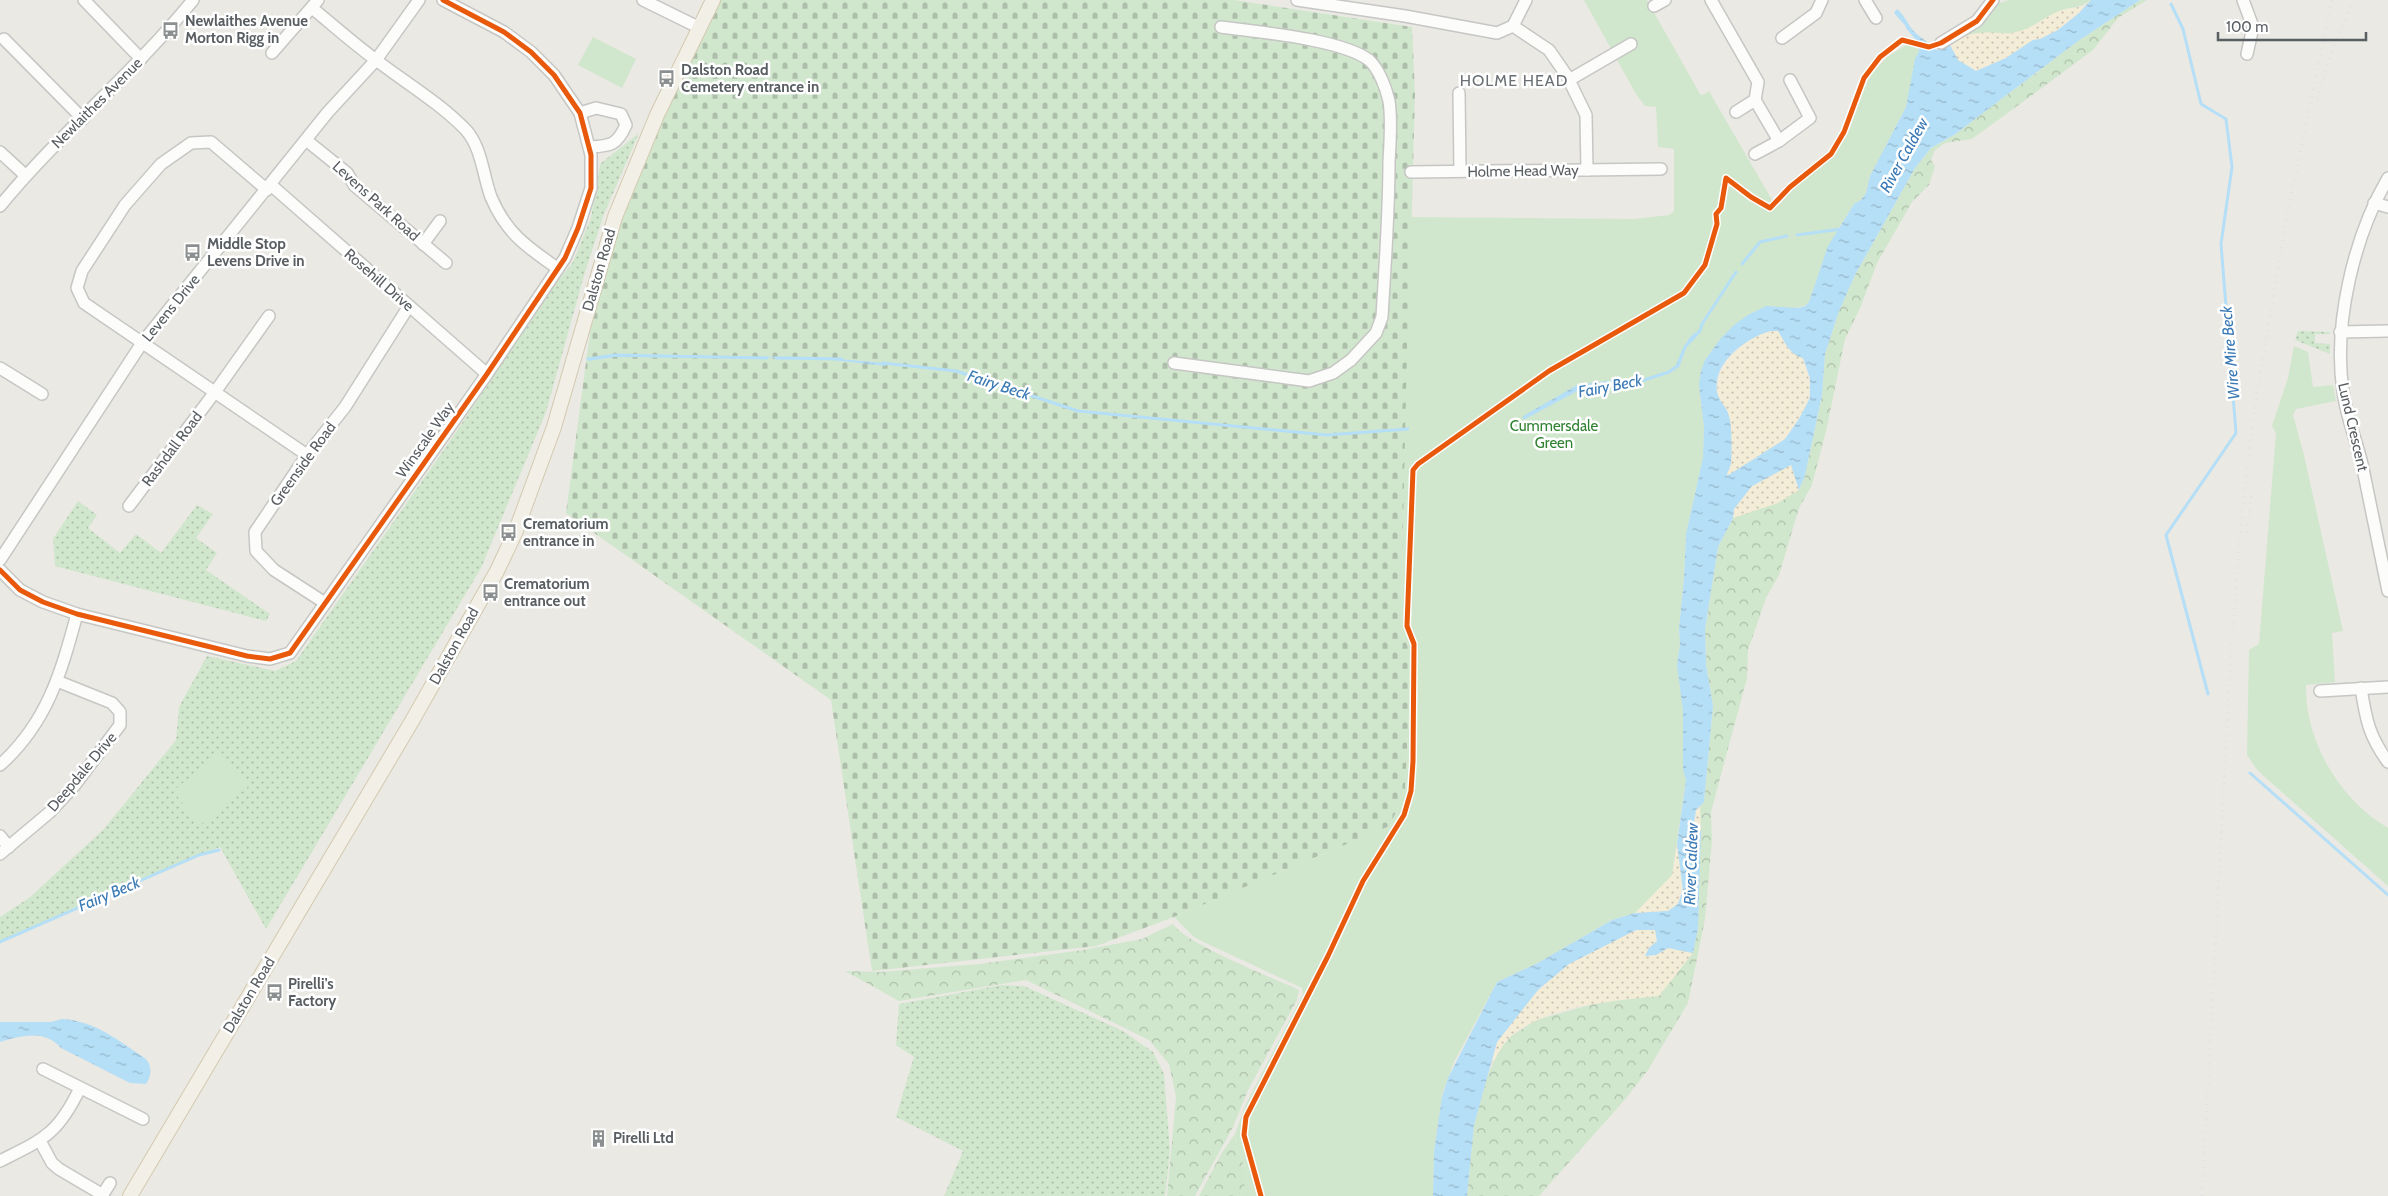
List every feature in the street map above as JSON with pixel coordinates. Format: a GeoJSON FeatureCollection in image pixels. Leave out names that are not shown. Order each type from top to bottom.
{"type":"FeatureCollection","features":[{"type":"Feature","properties":{"kind":"main road","name":"Dalston Road"},"geometry":{"type":"LineString","coordinates":[[130,1196],[412,721],[515,534],[554,427],[615,217],[657,115],[713,0]]}},
{"type":"Feature","properties":{"kind":"street"},"geometry":{"type":"LineString","coordinates":[[84,0],[141,59]]}},
{"type":"Feature","properties":{"kind":"street","name":"Newlaithes Avenue"},"geometry":{"type":"LineString","coordinates":[[0,206],[25,175],[141,59],[194,0]]}},
{"type":"Feature","properties":{"kind":"street","name":"Levens Drive"},"geometry":{"type":"LineString","coordinates":[[0,560],[142,343],[269,188],[328,112],[376,60],[419,0]]}},
{"type":"Feature","properties":{"kind":"street","name":"Winscale Way"},"geometry":{"type":"LineString","coordinates":[[0,570],[20,590],[43,602],[77,614],[247,656],[270,659],[290,653],[487,374],[565,258],[578,228],[591,188],[590,147],[580,113],[554,75],[531,52],[504,32],[443,0]]}},
{"type":"Feature","properties":{"kind":"street"},"geometry":{"type":"LineString","coordinates":[[643,0],[700,28]]}},
{"type":"Feature","properties":{"kind":"street"},"geometry":{"type":"LineString","coordinates":[[1297,0],[1405,16],[1497,33],[1513,26],[1526,0]]}},
{"type":"Feature","properties":{"kind":"street"},"geometry":{"type":"LineString","coordinates":[[1711,0],[1758,82],[1755,100],[1779,141]]}},
{"type":"Feature","properties":{"kind":"street"},"geometry":{"type":"LineString","coordinates":[[1782,38],[1816,13],[1822,0]]}},
{"type":"Feature","properties":{"kind":"street"},"geometry":{"type":"LineString","coordinates":[[1865,0],[1876,18]]}},
{"type":"Feature","properties":{"kind":"street"},"geometry":{"type":"LineString","coordinates":[[1941,43],[1977,20],[1994,0]]}},
{"type":"Feature","properties":{"kind":"street"},"geometry":{"type":"LineString","coordinates":[[2243,0],[2253,27],[2247,54]]}},
{"type":"Feature","properties":{"kind":"street"},"geometry":{"type":"LineString","coordinates":[[272,53],[315,4],[376,60],[446,112],[468,132],[480,158],[491,197],[502,220],[517,239],[557,268]]}},
{"type":"Feature","properties":{"kind":"street","name":"Holme Head Way"},"geometry":{"type":"LineString","coordinates":[[1513,26],[1549,50],[1557,58],[1569,80],[1586,115],[1587,170]]}},
{"type":"Feature","properties":{"kind":"street"},"geometry":{"type":"LineString","coordinates":[[1174,363],[1309,381],[1333,373],[1351,360],[1376,333],[1382,318],[1389,208],[1390,118],[1388,100],[1379,74],[1369,60],[1337,47],[1308,39],[1221,27]]}},
{"type":"Feature","properties":{"kind":"street"},"geometry":{"type":"LineString","coordinates":[[4,39],[83,119]]}},
{"type":"Feature","properties":{"kind":"street"},"geometry":{"type":"LineString","coordinates":[[1569,80],[1631,44]]}},
{"type":"Feature","properties":{"kind":"street"},"geometry":{"type":"LineString","coordinates":[[1755,154],[1779,141],[1810,118],[1790,80]]}},
{"type":"Feature","properties":{"kind":"street","name":"Holme Head Way"},"geometry":{"type":"LineString","coordinates":[[1459,93],[1460,172]]}},
{"type":"Feature","properties":{"kind":"street"},"geometry":{"type":"LineString","coordinates":[[1736,112],[1755,100]]}},
{"type":"Feature","properties":{"kind":"street"},"geometry":{"type":"LineString","coordinates":[[580,113],[596,108],[621,114],[626,125],[621,137],[615,143],[590,147]]}},
{"type":"Feature","properties":{"kind":"street","name":"Levens Park Road"},"geometry":{"type":"LineString","coordinates":[[306,140],[347,173],[355,186],[446,263]]}},
{"type":"Feature","properties":{"kind":"street","name":"Rosehill Drive"},"geometry":{"type":"LineString","coordinates":[[142,343],[84,303],[77,288],[82,271],[125,205],[162,164],[191,143],[211,142],[269,188],[487,374]]}},
{"type":"Feature","properties":{"kind":"street"},"geometry":{"type":"LineString","coordinates":[[0,152],[25,175]]}},
{"type":"Feature","properties":{"kind":"street","name":"Holme Head Way"},"geometry":{"type":"LineString","coordinates":[[1411,172],[1661,169]]}},
{"type":"Feature","properties":{"kind":"street","name":"Lund Crescent"},"geometry":{"type":"LineString","coordinates":[[2388,178],[2374,203],[2345,298],[2340,332],[2343,391],[2361,461],[2388,591]]}},
{"type":"Feature","properties":{"kind":"street"},"geometry":{"type":"LineString","coordinates":[[2374,203],[2388,208]]}},
{"type":"Feature","properties":{"kind":"street"},"geometry":{"type":"LineString","coordinates":[[424,244],[440,221]]}},
{"type":"Feature","properties":{"kind":"street","name":"Greenside Road"},"geometry":{"type":"LineString","coordinates":[[325,604],[274,570],[256,551],[255,532],[307,455],[345,407],[409,306]]}},
{"type":"Feature","properties":{"kind":"street","name":"Rashdall Road"},"geometry":{"type":"LineString","coordinates":[[128,506],[215,392],[269,316]]}},
{"type":"Feature","properties":{"kind":"street"},"geometry":{"type":"LineString","coordinates":[[2340,332],[2388,331]]}},
{"type":"Feature","properties":{"kind":"street"},"geometry":{"type":"LineString","coordinates":[[142,343],[307,455]]}},
{"type":"Feature","properties":{"kind":"street"},"geometry":{"type":"LineString","coordinates":[[0,368],[42,394]]}},
{"type":"Feature","properties":{"kind":"street"},"geometry":{"type":"LineString","coordinates":[[0,765],[20,747],[50,700],[77,614]]}},
{"type":"Feature","properties":{"kind":"street","name":"Deepdale Drive"},"geometry":{"type":"LineString","coordinates":[[5,851],[50,812],[74,786],[120,725],[120,712],[112,703],[57,681]]}},
{"type":"Feature","properties":{"kind":"street"},"geometry":{"type":"LineString","coordinates":[[2320,691],[2388,687]]}},
{"type":"Feature","properties":{"kind":"street"},"geometry":{"type":"LineString","coordinates":[[2361,688],[2366,718],[2374,742],[2388,762]]}},
{"type":"Feature","properties":{"kind":"street"},"geometry":{"type":"LineString","coordinates":[[0,836],[5,851]]}},
{"type":"Feature","properties":{"kind":"street"},"geometry":{"type":"LineString","coordinates":[[43,1069],[144,1119]]}},
{"type":"Feature","properties":{"kind":"street"},"geometry":{"type":"LineString","coordinates":[[0,1160],[40,1141],[61,1122],[80,1088]]}},
{"type":"Feature","properties":{"kind":"street"},"geometry":{"type":"LineString","coordinates":[[40,1141],[52,1163],[102,1196],[110,1184]]}},
{"type":"Feature","properties":{"kind":"green space"},"geometry":{"type":"Polygon","coordinates":[[[718,0],[1234,0],[1412,27],[1415,94],[1401,615],[1402,635],[1412,654],[1405,791],[1390,826],[1174,917],[1096,946],[872,971],[831,700],[566,513],[598,272],[615,217],[718,0]]]}},
{"type":"Feature","properties":{"kind":"green space","name":"Cummersdale Green"},"geometry":{"type":"Polygon","coordinates":[[[1584,0],[1647,0],[1700,94],[1703,95],[1709,91],[1772,200],[1798,185],[1830,149],[1861,96],[1871,74],[1887,57],[1906,45],[1919,49],[1906,107],[1870,176],[1866,193],[1861,200],[1854,204],[1837,231],[1809,302],[1795,308],[1766,306],[1699,385],[1704,427],[1703,458],[1686,534],[1679,629],[1680,645],[1677,665],[1684,710],[1686,780],[1672,875],[1635,913],[1612,920],[1536,964],[1497,982],[1454,1062],[1443,1092],[1434,1151],[1433,1196],[1241,1196],[1248,1175],[1236,1147],[1235,1134],[1246,1104],[1303,994],[1302,988],[1195,938],[1174,917],[1390,826],[1405,791],[1412,654],[1402,635],[1401,615],[1410,217],[1634,219],[1669,215],[1674,211],[1674,149],[1658,147],[1656,107],[1645,106],[1636,94],[1584,0]]]}},
{"type":"Feature","properties":{"kind":"green space"},"geometry":{"type":"Polygon","coordinates":[[[2009,0],[2091,0],[2080,6],[2063,9],[2017,32],[1982,33],[1965,36],[1962,33],[1985,21],[1990,6],[2009,0]]]}},
{"type":"Feature","properties":{"kind":"green space"},"geometry":{"type":"Polygon","coordinates":[[[2140,0],[2147,0],[2118,18],[2093,50],[2035,93],[1972,139],[1945,143],[1935,150],[1931,160],[1935,166],[1929,185],[1912,202],[1877,263],[1861,306],[1845,339],[1827,427],[1812,485],[1799,508],[1779,575],[1766,598],[1748,650],[1747,678],[1711,812],[1712,840],[1705,919],[1688,1003],[1648,1070],[1622,1103],[1539,1196],[1467,1196],[1474,1125],[1488,1074],[1500,1049],[1511,1036],[1536,1020],[1589,1005],[1618,1000],[1698,928],[1700,805],[1704,802],[1713,706],[1706,665],[1705,629],[1718,547],[1733,518],[1799,490],[1805,475],[1822,395],[1825,354],[1839,311],[1855,275],[1915,168],[1931,148],[1954,135],[2078,41],[2140,0]]]}},
{"type":"Feature","properties":{"kind":"green space"},"geometry":{"type":"Polygon","coordinates":[[[593,37],[636,59],[622,88],[578,65],[593,37]]]}},
{"type":"Feature","properties":{"kind":"green space"},"geometry":{"type":"Polygon","coordinates":[[[639,133],[604,214],[585,272],[546,412],[481,568],[266,929],[220,847],[0,943],[0,917],[29,898],[103,830],[176,740],[179,707],[207,656],[275,671],[296,661],[448,444],[553,287],[573,262],[591,218],[600,164],[639,133]]]}},
{"type":"Feature","properties":{"kind":"green space"},"geometry":{"type":"Polygon","coordinates":[[[2298,331],[2330,332],[2330,334],[2315,334],[2315,343],[2330,344],[2330,354],[2295,340],[2298,331]]]}},
{"type":"Feature","properties":{"kind":"green space"},"geometry":{"type":"Polygon","coordinates":[[[2294,346],[2308,352],[2313,387],[2333,385],[2336,401],[2296,409],[2293,415],[2304,455],[2343,631],[2332,633],[2335,682],[2306,685],[2307,706],[2312,727],[2328,767],[2354,801],[2370,816],[2388,828],[2388,886],[2258,771],[2247,755],[2249,650],[2259,644],[2276,433],[2272,426],[2288,378],[2294,346]]]}},
{"type":"Feature","properties":{"kind":"green space"},"geometry":{"type":"Polygon","coordinates":[[[78,501],[97,515],[88,528],[120,553],[136,534],[161,553],[197,505],[213,514],[196,538],[217,553],[206,570],[270,614],[266,621],[55,566],[53,539],[78,501]]]}},
{"type":"Feature","properties":{"kind":"green space"},"geometry":{"type":"Polygon","coordinates":[[[221,752],[248,787],[200,825],[173,791],[221,752]]]}},
{"type":"Feature","properties":{"kind":"green space"},"geometry":{"type":"Polygon","coordinates":[[[1173,924],[1181,932],[1212,951],[1299,990],[1297,1000],[1248,1090],[1233,1127],[1195,1196],[1167,1196],[1176,1097],[1169,1064],[1149,1040],[1026,980],[899,1001],[845,971],[880,972],[979,964],[1083,950],[1142,939],[1173,924]]]}},
{"type":"Feature","properties":{"kind":"green space"},"geometry":{"type":"Polygon","coordinates":[[[1002,985],[1024,986],[1123,1031],[1153,1052],[1164,1074],[1170,1151],[1165,1196],[944,1196],[963,1151],[896,1117],[914,1057],[896,1045],[899,1004],[1002,985]]]}},
{"type":"Feature","properties":{"kind":"green space"},"geometry":{"type":"Polygon","coordinates":[[[1235,1134],[1236,1147],[1248,1175],[1241,1196],[1199,1196],[1221,1154],[1235,1134]]]}},
{"type":"Feature","properties":{"kind":"sand"},"geometry":{"type":"Polygon","coordinates":[[[2084,6],[2079,13],[2058,30],[2040,39],[2033,40],[2006,58],[1976,71],[1958,60],[1949,43],[1962,33],[1965,36],[1984,31],[2011,33],[2029,28],[2058,11],[2084,6]]]}},
{"type":"Feature","properties":{"kind":"sand"},"geometry":{"type":"Polygon","coordinates":[[[1778,331],[1791,351],[1803,358],[1809,382],[1809,392],[1804,409],[1785,439],[1799,490],[1778,503],[1733,518],[1734,509],[1726,476],[1732,460],[1726,408],[1718,398],[1717,389],[1720,372],[1727,360],[1740,347],[1760,334],[1778,331]]]}},
{"type":"Feature","properties":{"kind":"sand"},"geometry":{"type":"Polygon","coordinates":[[[1700,805],[1701,831],[1694,823],[1696,810],[1700,805]]]}},
{"type":"Feature","properties":{"kind":"sand"},"geometry":{"type":"Polygon","coordinates":[[[1677,844],[1682,882],[1679,901],[1674,908],[1666,912],[1635,913],[1672,875],[1677,844]]]}},
{"type":"Feature","properties":{"kind":"sand"},"geometry":{"type":"Polygon","coordinates":[[[1636,930],[1655,930],[1657,941],[1649,948],[1646,956],[1656,955],[1668,948],[1693,953],[1659,996],[1582,1006],[1543,1017],[1511,1036],[1491,1065],[1497,1042],[1538,990],[1569,964],[1636,930]]]}},
{"type":"Feature","properties":{"kind":"water","name":"River Caldew"},"geometry":{"type":"Polygon","coordinates":[[[2091,0],[2140,0],[2078,41],[1954,135],[1931,148],[1915,168],[1855,275],[1839,311],[1825,354],[1822,395],[1805,475],[1799,490],[1791,465],[1752,486],[1734,509],[1733,518],[1718,547],[1705,629],[1706,665],[1713,706],[1704,802],[1696,810],[1694,823],[1701,831],[1698,928],[1693,953],[1668,948],[1656,955],[1645,956],[1649,948],[1657,941],[1655,930],[1636,930],[1569,964],[1538,990],[1497,1042],[1474,1125],[1467,1196],[1433,1196],[1434,1151],[1442,1097],[1448,1078],[1497,982],[1536,964],[1612,920],[1635,913],[1668,911],[1678,904],[1683,890],[1677,844],[1686,780],[1683,769],[1683,711],[1677,665],[1680,645],[1679,629],[1686,534],[1703,458],[1704,427],[1699,385],[1701,371],[1705,360],[1721,338],[1748,315],[1766,306],[1798,308],[1805,306],[1809,302],[1828,246],[1854,204],[1861,200],[1866,193],[1870,176],[1906,107],[1915,59],[1919,51],[1918,40],[1894,13],[1897,9],[1914,32],[1937,50],[1949,43],[1958,60],[1976,71],[2006,58],[2033,40],[2040,39],[2058,30],[2079,13],[2091,0]],[[1778,331],[1762,334],[1742,345],[1726,361],[1720,371],[1717,381],[1717,392],[1728,413],[1731,432],[1731,464],[1727,476],[1785,439],[1799,419],[1810,398],[1810,378],[1803,358],[1791,351],[1778,331]]]}},
{"type":"Feature","properties":{"kind":"water"},"geometry":{"type":"Polygon","coordinates":[[[1699,329],[1685,347],[1678,365],[1669,372],[1632,384],[1618,381],[1580,388],[1524,418],[1523,416],[1577,385],[1623,379],[1634,382],[1668,371],[1676,365],[1682,350],[1690,337],[1699,329]]]}},
{"type":"Feature","properties":{"kind":"water"},"geometry":{"type":"Polygon","coordinates":[[[615,355],[723,356],[723,358],[614,357],[588,361],[615,355]]]}},
{"type":"Feature","properties":{"kind":"water"},"geometry":{"type":"Polygon","coordinates":[[[727,356],[816,357],[885,363],[886,366],[832,360],[727,356]]]}},
{"type":"Feature","properties":{"kind":"water"},"geometry":{"type":"Polygon","coordinates":[[[62,1019],[86,1024],[107,1033],[146,1059],[150,1071],[146,1084],[130,1083],[61,1048],[47,1038],[24,1036],[0,1042],[0,1022],[51,1022],[62,1019]]]}},
{"type":"Feature","properties":{"kind":"waterway","name":"Wire Mire Beck"},"geometry":{"type":"LineString","coordinates":[[2171,4],[2183,29],[2201,104],[2226,119],[2232,167],[2221,244],[2236,433],[2166,535],[2208,694]]}},
{"type":"Feature","properties":{"kind":"waterway"},"geometry":{"type":"LineString","coordinates":[[1907,27],[1918,40],[1919,47]]}},
{"type":"Feature","properties":{"kind":"waterway","name":"Fairy Beck"},"geometry":{"type":"LineString","coordinates":[[1797,235],[1841,229]]}},
{"type":"Feature","properties":{"kind":"waterway","name":"Fairy Beck"},"geometry":{"type":"LineString","coordinates":[[1742,264],[1760,242],[1787,236]]}},
{"type":"Feature","properties":{"kind":"waterway","name":"Fairy Beck"},"geometry":{"type":"LineString","coordinates":[[1524,418],[1580,388],[1618,381],[1632,384],[1669,372],[1678,366],[1685,347],[1700,331],[1702,324],[1736,272]]}},
{"type":"Feature","properties":{"kind":"waterway","name":"Fairy Beck"},"geometry":{"type":"LineString","coordinates":[[588,359],[615,355],[767,358]]}},
{"type":"Feature","properties":{"kind":"waterway","name":"Fairy Beck"},"geometry":{"type":"LineString","coordinates":[[776,358],[842,359]]}},
{"type":"Feature","properties":{"kind":"waterway","name":"Fairy Beck"},"geometry":{"type":"LineString","coordinates":[[883,363],[956,371],[1078,411],[1327,435],[1408,429]]}},
{"type":"Feature","properties":{"kind":"waterway"},"geometry":{"type":"LineString","coordinates":[[2250,773],[2388,895]]}},
{"type":"Feature","properties":{"kind":"waterway","name":"Fairy Beck"},"geometry":{"type":"LineString","coordinates":[[0,942],[199,855],[219,850]]}},
{"type":"Feature","properties":{"kind":"railway"},"geometry":{"type":"LineString","coordinates":[[2202,1196],[2231,650],[2242,511],[2256,400],[2287,215],[2332,0]]}},
{"type":"Feature","properties":{"kind":"railway"},"geometry":{"type":"LineString","coordinates":[[2317,99],[2332,51],[2353,0]]}},
{"type":"Feature","properties":{"kind":"railway"},"geometry":{"type":"LineString","coordinates":[[2247,532],[2252,490]]}},
{"type":"Feature","properties":{"kind":"cycle path"},"geometry":{"type":"LineString","coordinates":[[0,570],[20,590],[43,602],[77,614],[247,656],[270,659],[290,653],[487,374],[565,258],[578,228],[591,188],[591,155],[580,113],[554,75],[531,52],[504,32],[443,0]]}},
{"type":"Feature","properties":{"kind":"cycle path"},"geometry":{"type":"LineString","coordinates":[[1261,1196],[1244,1135],[1246,1117],[1328,956],[1363,881],[1404,815],[1411,791],[1414,644],[1407,626],[1413,470],[1418,464],[1549,371],[1684,293],[1705,265],[1717,224],[1716,214],[1721,208],[1726,178],[1751,197],[1770,208],[1790,187],[1831,154],[1844,132],[1864,78],[1880,57],[1902,40],[1929,47],[1941,43],[1977,21],[1993,0]]}},
{"type":"Feature","properties":{"kind":"place","name":"Newlaithes Avenue Morton Rigg in"},"geometry":{"type":"Point","coordinates":[171,30]}},
{"type":"Feature","properties":{"kind":"place","name":"Dalston Road Cemetery entrance in"},"geometry":{"type":"Point","coordinates":[667,79]}},
{"type":"Feature","properties":{"kind":"place","name":"Middle Stop Levens Drive in"},"geometry":{"type":"Point","coordinates":[193,253]}},
{"type":"Feature","properties":{"kind":"place","name":"Crematorium entrance in"},"geometry":{"type":"Point","coordinates":[509,533]}},
{"type":"Feature","properties":{"kind":"place","name":"Crematorium entrance out"},"geometry":{"type":"Point","coordinates":[490,593]}},
{"type":"Feature","properties":{"kind":"place","name":"Pirelli's Factory"},"geometry":{"type":"Point","coordinates":[274,993]}},
{"type":"Feature","properties":{"kind":"place","name":"Pirelli Ltd"},"geometry":{"type":"Point","coordinates":[599,1138]}},
{"type":"Feature","properties":{"kind":"district","name":"HOLME HEAD"},"geometry":{"type":"Point","coordinates":[1514,80]}}]}
